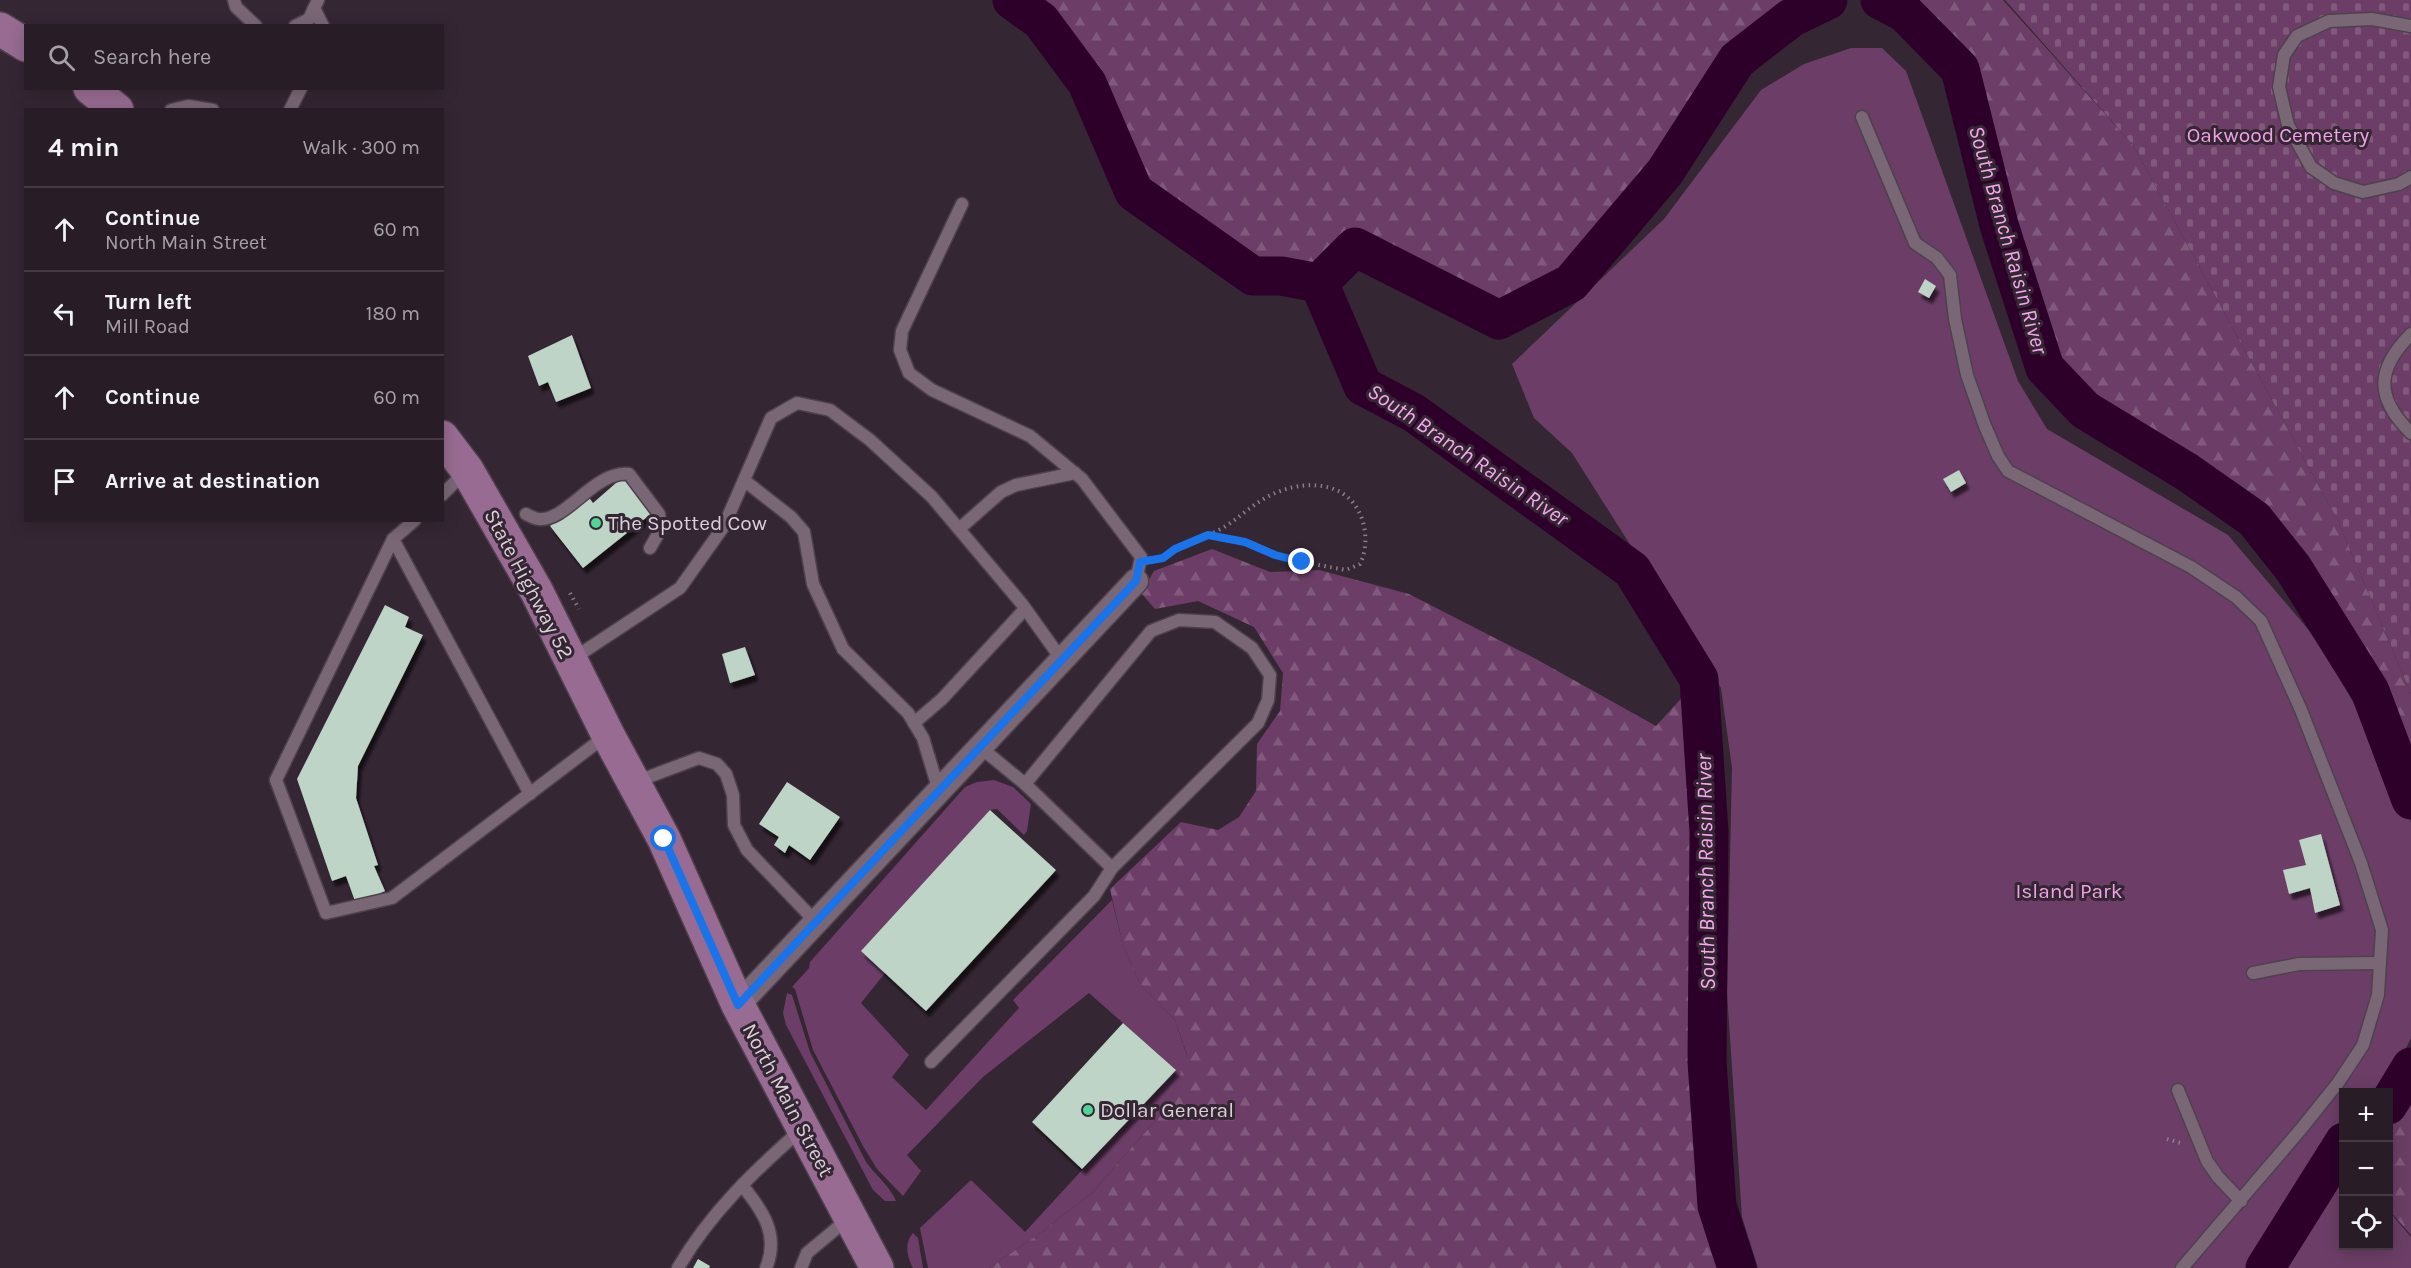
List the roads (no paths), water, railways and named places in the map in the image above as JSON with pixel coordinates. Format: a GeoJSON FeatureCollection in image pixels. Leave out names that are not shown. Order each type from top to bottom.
{"type":"FeatureCollection","features":[{"type":"Feature","properties":{"kind":"main road"},"geometry":{"type":"LineString","coordinates":[[0,29],[24,44]]}},
{"type":"Feature","properties":{"kind":"main road"},"geometry":{"type":"LineString","coordinates":[[92,90],[115,108]]}},
{"type":"Feature","properties":{"kind":"main road","name":"State Highway 52"},"geometry":{"type":"LineString","coordinates":[[444,440],[467,470],[537,592],[608,735]]}},
{"type":"Feature","properties":{"kind":"main road","name":"North Main Street"},"geometry":{"type":"LineString","coordinates":[[608,735],[664,839],[738,1005],[877,1268]]}},
{"type":"Feature","properties":{"kind":"street"},"geometry":{"type":"LineString","coordinates":[[738,1005],[1062,660],[1138,572]]}},
{"type":"Feature","properties":{"kind":"lane"},"geometry":{"type":"LineString","coordinates":[[234,0],[236,7],[254,24]]}},
{"type":"Feature","properties":{"kind":"lane"},"geometry":{"type":"LineString","coordinates":[[299,24],[309,19],[316,4]]}},
{"type":"Feature","properties":{"kind":"lane"},"geometry":{"type":"LineString","coordinates":[[316,4],[322,24]]}},
{"type":"Feature","properties":{"kind":"lane"},"geometry":{"type":"LineString","coordinates":[[2411,26],[2372,19],[2329,21],[2297,36],[2284,55],[2279,87],[2288,125],[2311,166],[2334,183],[2363,192],[2398,184],[2411,177]]}},
{"type":"Feature","properties":{"kind":"lane"},"geometry":{"type":"LineString","coordinates":[[291,108],[300,90]]}},
{"type":"Feature","properties":{"kind":"lane"},"geometry":{"type":"LineString","coordinates":[[180,108],[188,106],[200,108]]}},
{"type":"Feature","properties":{"kind":"lane"},"geometry":{"type":"LineString","coordinates":[[1862,117],[1915,243],[1937,258],[1950,275],[1955,319],[1967,375],[1998,456],[2008,471],[2191,567],[2236,597],[2261,621],[2301,710],[2361,863],[2382,930],[2379,995],[2363,1045],[2338,1083],[2241,1201],[2182,1268]]}},
{"type":"Feature","properties":{"kind":"lane"},"geometry":{"type":"LineString","coordinates":[[962,204],[902,331],[900,350],[909,373],[932,390],[1030,436],[1082,479],[1141,556],[1138,572]]}},
{"type":"Feature","properties":{"kind":"lane"},"geometry":{"type":"LineString","coordinates":[[2411,334],[2397,348],[2385,374],[2383,392],[2401,423],[2411,433]]}},
{"type":"Feature","properties":{"kind":"lane"},"geometry":{"type":"LineString","coordinates":[[570,661],[680,588],[724,526],[771,418],[796,403],[830,410],[870,440],[932,497],[1025,609],[1062,660]]}},
{"type":"Feature","properties":{"kind":"lane"},"geometry":{"type":"LineString","coordinates":[[444,493],[467,470]]}},
{"type":"Feature","properties":{"kind":"lane"},"geometry":{"type":"LineString","coordinates":[[526,514],[541,519],[556,515],[588,489],[619,472],[629,474],[659,514],[661,529],[651,548]]}},
{"type":"Feature","properties":{"kind":"lane"},"geometry":{"type":"LineString","coordinates":[[959,529],[1001,492],[1017,485],[1075,473]]}},
{"type":"Feature","properties":{"kind":"lane"},"geometry":{"type":"LineString","coordinates":[[745,481],[791,517],[804,532],[813,584],[843,648],[908,713],[923,738],[939,791]]}},
{"type":"Feature","properties":{"kind":"lane"},"geometry":{"type":"LineString","coordinates":[[412,522],[393,539],[276,780],[326,913],[392,898],[608,735]]}},
{"type":"Feature","properties":{"kind":"lane"},"geometry":{"type":"LineString","coordinates":[[393,539],[530,794]]}},
{"type":"Feature","properties":{"kind":"lane"},"geometry":{"type":"LineString","coordinates":[[914,723],[942,699],[1025,609]]}},
{"type":"Feature","properties":{"kind":"lane"},"geometry":{"type":"LineString","coordinates":[[931,1062],[1094,896],[1112,868],[1258,723],[1268,700],[1270,675],[1252,648],[1215,622],[1179,620],[1150,631],[1025,784]]}},
{"type":"Feature","properties":{"kind":"lane"},"geometry":{"type":"LineString","coordinates":[[980,747],[1025,784],[1112,868]]}},
{"type":"Feature","properties":{"kind":"lane"},"geometry":{"type":"LineString","coordinates":[[633,783],[699,759],[717,764],[726,774],[733,795],[734,825],[747,850],[816,922]]}},
{"type":"Feature","properties":{"kind":"lane"},"geometry":{"type":"LineString","coordinates":[[2253,973],[2299,964],[2380,963]]}},
{"type":"Feature","properties":{"kind":"lane"},"geometry":{"type":"LineString","coordinates":[[2178,1090],[2207,1161],[2218,1178],[2241,1201]]}},
{"type":"Feature","properties":{"kind":"lane"},"geometry":{"type":"LineString","coordinates":[[678,1268],[694,1241],[742,1185],[803,1128]]}},
{"type":"Feature","properties":{"kind":"lane"},"geometry":{"type":"LineString","coordinates":[[742,1185],[765,1213],[771,1235],[766,1268]]}},
{"type":"Feature","properties":{"kind":"lane"},"geometry":{"type":"LineString","coordinates":[[801,1268],[807,1253],[850,1218]]}},
{"type":"Feature","properties":{"kind":"waterway","name":"South Branch Raisin River"},"geometry":{"type":"LineString","coordinates":[[1012,0],[1041,21],[1087,83],[1134,192],[1253,276],[1281,276],[1319,283]]}},
{"type":"Feature","properties":{"kind":"waterway","name":"South Branch Raisin River"},"geometry":{"type":"LineString","coordinates":[[1319,283],[1355,247],[1499,320],[1571,283],[1665,172],[1737,60],[1791,18],[1828,0]]}},
{"type":"Feature","properties":{"kind":"waterway","name":"South Branch Raisin River"},"geometry":{"type":"LineString","coordinates":[[1880,0],[1905,13],[1960,69],[1999,225],[2045,368],[2085,410],[2187,472],[2254,519],[2293,568],[2370,691],[2411,800]]}},
{"type":"Feature","properties":{"kind":"waterway","name":"South Branch Raisin River"},"geometry":{"type":"LineString","coordinates":[[1319,283],[1363,386],[1414,413],[1632,570],[1699,679],[1709,832],[1707,1062],[1717,1206],[1737,1268]]}},
{"type":"Feature","properties":{"kind":"waterway","name":"South Branch Raisin River"},"geometry":{"type":"LineString","coordinates":[[2393,1097],[2411,1067]]}},
{"type":"Feature","properties":{"kind":"waterway","name":"South Branch Raisin River"},"geometry":{"type":"LineString","coordinates":[[2265,1268],[2339,1150]]}},
{"type":"Feature","properties":{"kind":"place","name":"The Spotted Cow"},"geometry":{"type":"Point","coordinates":[596,523]}},
{"type":"Feature","properties":{"kind":"place","name":"Dollar General"},"geometry":{"type":"Point","coordinates":[1088,1110]}},
{"type":"Feature","properties":{"kind":"park label","name":"Oakwood Cemetery"},"geometry":{"type":"Point","coordinates":[2278,135]}},
{"type":"Feature","properties":{"kind":"park label","name":"Island Park"},"geometry":{"type":"Point","coordinates":[2069,891]}}]}
